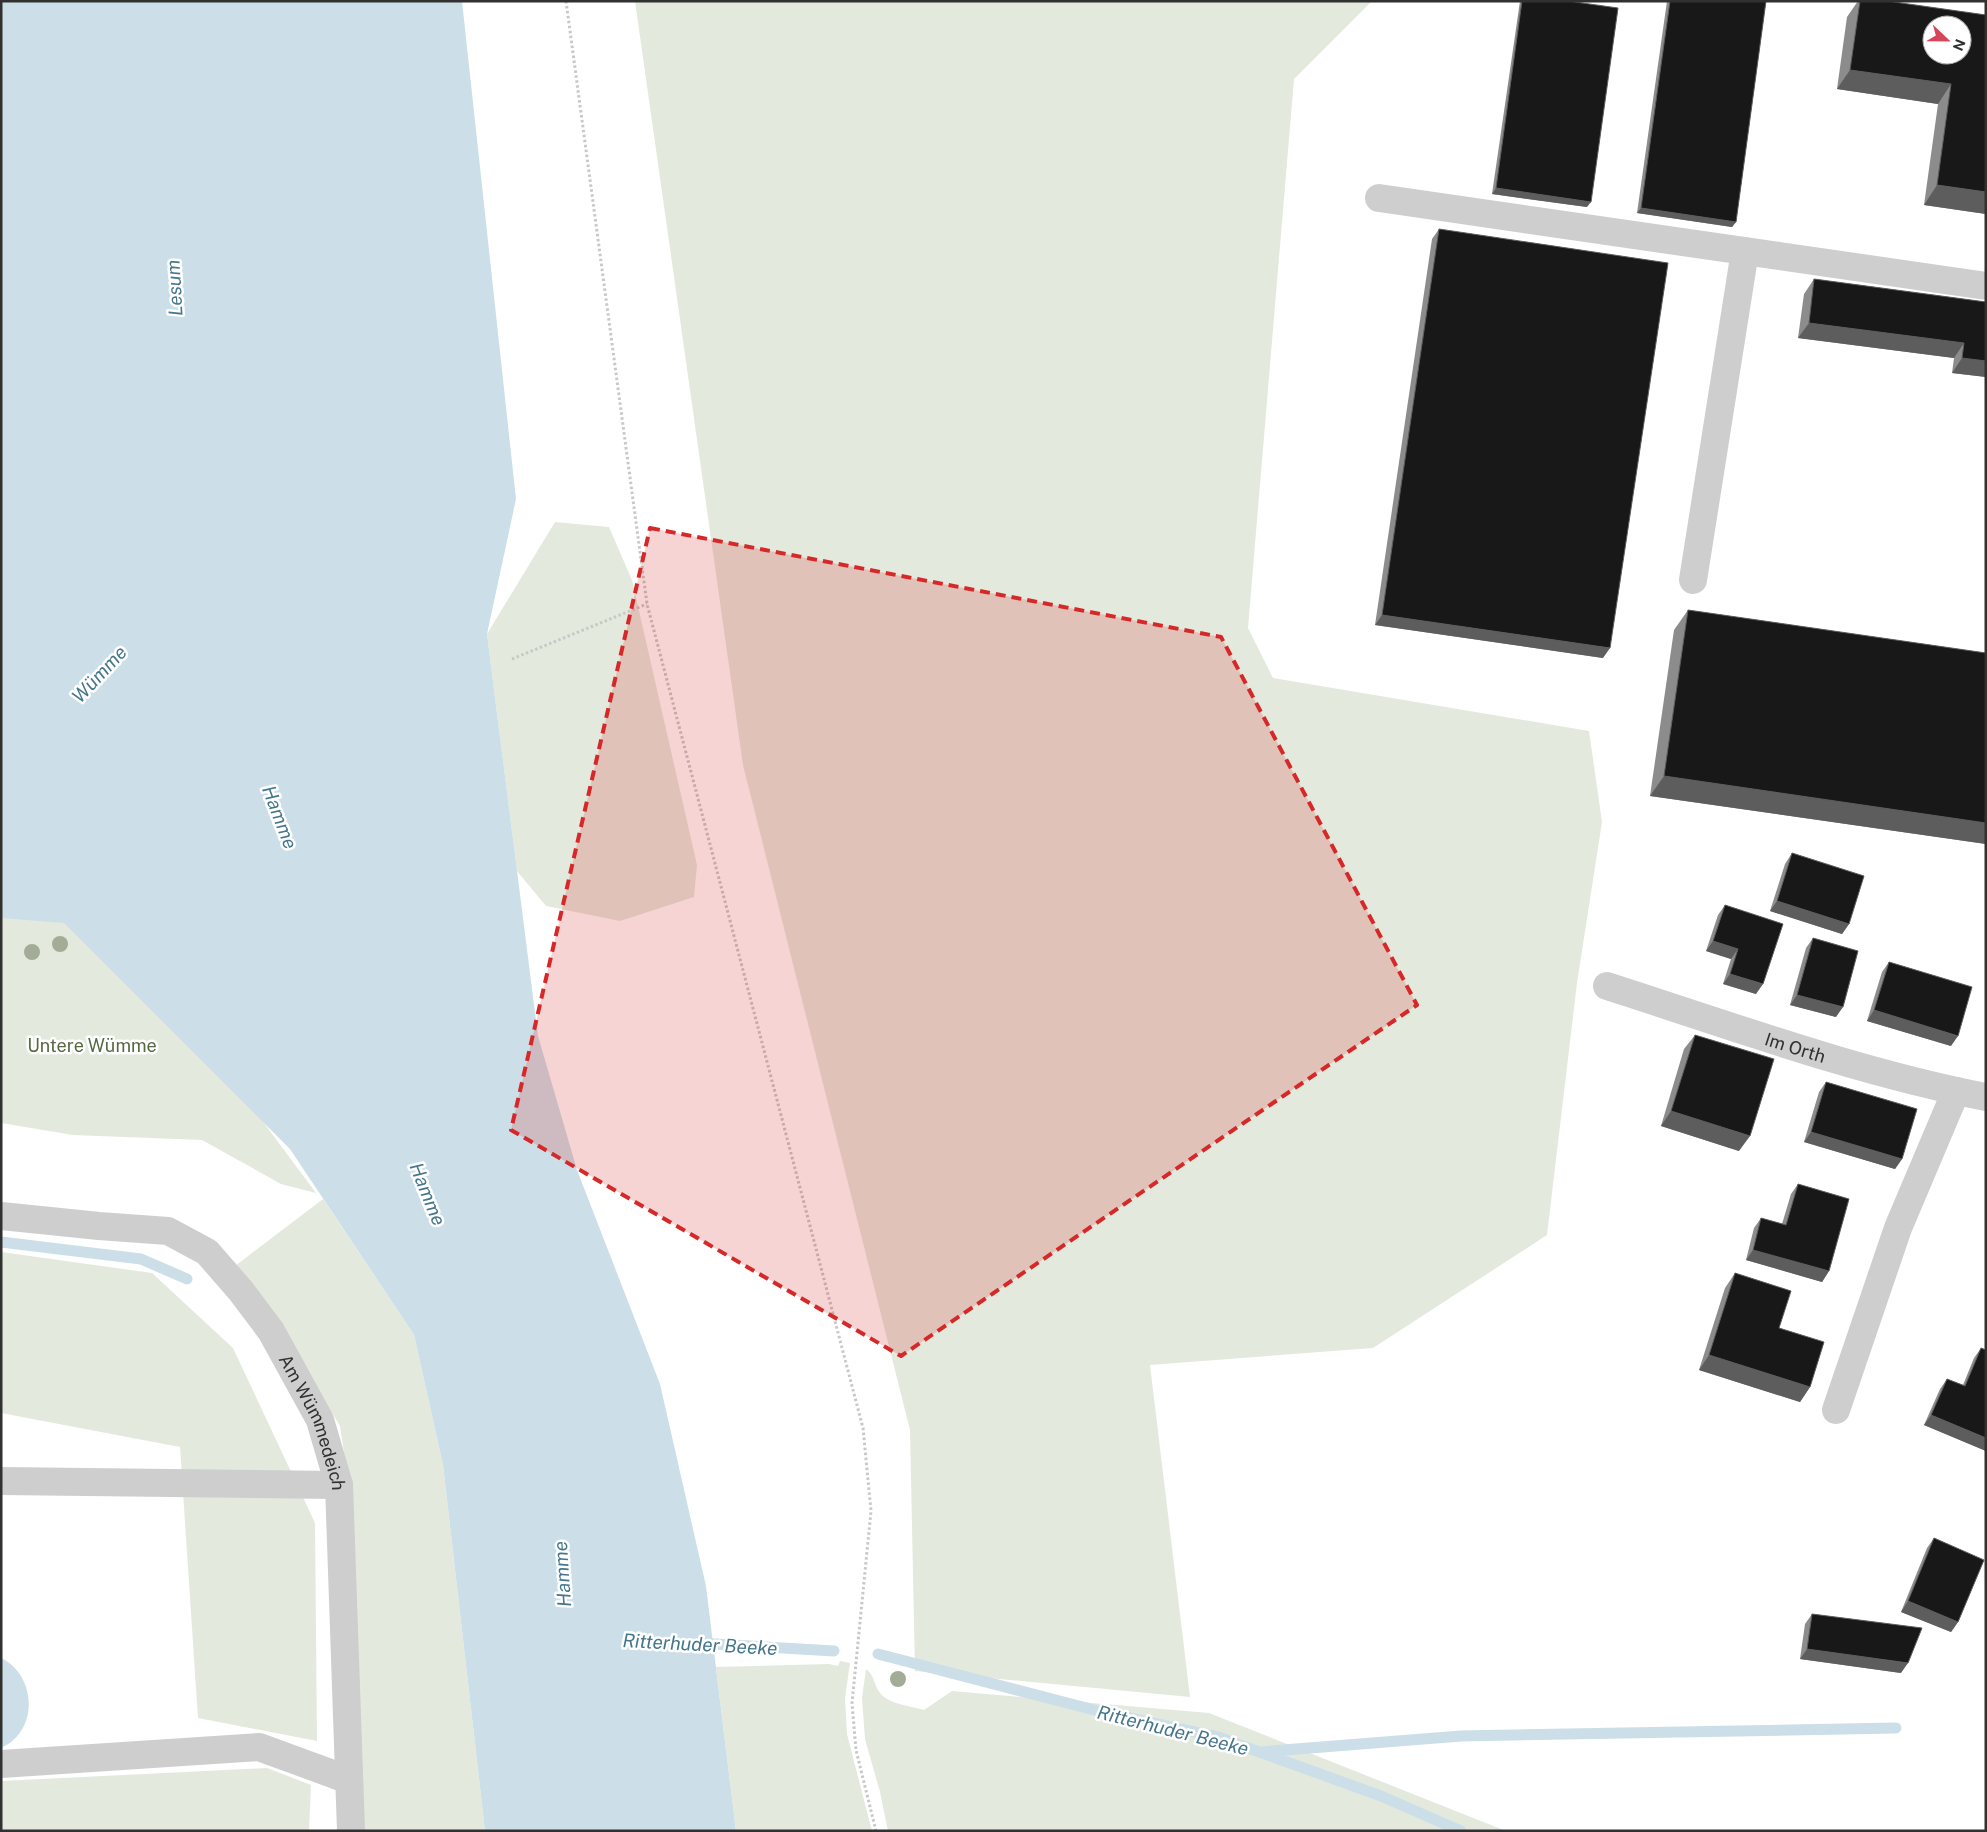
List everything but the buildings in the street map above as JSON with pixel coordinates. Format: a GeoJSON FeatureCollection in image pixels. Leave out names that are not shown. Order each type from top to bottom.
{"type":"FeatureCollection","features":[{"type":"Feature","properties":{"kind":"street"},"geometry":{"type":"LineString","coordinates":[[1379,198],[1986,286]]}},
{"type":"Feature","properties":{"kind":"street"},"geometry":{"type":"LineString","coordinates":[[1693,580],[1745,252]]}},
{"type":"Feature","properties":{"kind":"street","name":"Im Orth"},"geometry":{"type":"LineString","coordinates":[[1607,986],[1822,1056],[1986,1097]]}},
{"type":"Feature","properties":{"kind":"street"},"geometry":{"type":"LineString","coordinates":[[1836,1410],[1898,1228],[1956,1091]]}},
{"type":"Feature","properties":{"kind":"street","name":"Am Wümmedeich"},"geometry":{"type":"LineString","coordinates":[[1,1216],[168,1231],[207,1252],[241,1292],[271,1332],[320,1420],[339,1485],[351,1831]]}},
{"type":"Feature","properties":{"kind":"street"},"geometry":{"type":"LineString","coordinates":[[1,1481],[339,1485]]}},
{"type":"Feature","properties":{"kind":"street"},"geometry":{"type":"LineString","coordinates":[[1,1764],[259,1747],[349,1780]]}},
{"type":"Feature","properties":{"kind":"path"},"geometry":{"type":"LineString","coordinates":[[566,1],[647,604],[863,1428],[871,1511],[852,1703],[856,1750],[876,1831]]}},
{"type":"Feature","properties":{"kind":"path"},"geometry":{"type":"LineString","coordinates":[[512,659],[647,604]]}},
{"type":"Feature","properties":{"kind":"highlighted area"},"geometry":{"type":"Polygon","coordinates":[[[650,528],[1221,637],[1417,1005],[901,1356],[511,1130],[650,528]]]}},
{"type":"Feature","properties":{"kind":"green space"},"geometry":{"type":"Polygon","coordinates":[[[635,1],[1372,1],[1294,79],[1248,628],[1273,678],[1589,731],[1602,822],[1577,983],[1547,1235],[1373,1348],[1150,1365],[1190,1697],[915,1671],[910,1430],[743,765],[635,1]]]}},
{"type":"Feature","properties":{"kind":"green space"},"geometry":{"type":"Polygon","coordinates":[[[555,522],[609,527],[632,580],[697,865],[694,897],[620,921],[546,906],[517,871],[487,634],[555,522]]]}},
{"type":"Feature","properties":{"kind":"green space","name":"Untere Wümme"},"geometry":{"type":"Polygon","coordinates":[[[1,783],[116,924],[316,1193],[281,1184],[202,1140],[73,1135],[1,1123],[1,783]]]}},
{"type":"Feature","properties":{"kind":"green space"},"geometry":{"type":"Polygon","coordinates":[[[323,1199],[414,1335],[443,1465],[485,1831],[361,1831],[352,1505],[340,1426],[288,1340],[235,1266],[323,1199]]]}},
{"type":"Feature","properties":{"kind":"green space"},"geometry":{"type":"Polygon","coordinates":[[[1,1252],[152,1273],[233,1348],[315,1523],[317,1741],[198,1718],[180,1447],[1,1413],[1,1252]]]}},
{"type":"Feature","properties":{"kind":"green space"},"geometry":{"type":"Polygon","coordinates":[[[840,1661],[850,1663],[845,1698],[847,1734],[872,1831],[736,1831],[716,1667],[829,1664],[838,1666],[840,1661]]]}},
{"type":"Feature","properties":{"kind":"green space"},"geometry":{"type":"Polygon","coordinates":[[[866,1669],[871,1674],[880,1693],[888,1700],[924,1710],[952,1691],[1209,1713],[1506,1831],[888,1831],[880,1792],[865,1739],[862,1698],[866,1669]]]}},
{"type":"Feature","properties":{"kind":"green space"},"geometry":{"type":"Polygon","coordinates":[[[267,1768],[311,1785],[309,1831],[1,1831],[1,1781],[267,1768]]]}},
{"type":"Feature","properties":{"kind":"water"},"geometry":{"type":"Polygon","coordinates":[[[1,1],[462,1],[516,499],[487,634],[538,1036],[577,1170],[660,1384],[706,1586],[736,1831],[485,1831],[443,1465],[414,1335],[290,1149],[64,923],[1,918],[1,1]]]}},
{"type":"Feature","properties":{"kind":"water"},"geometry":{"type":"Polygon","coordinates":[[[1,1658],[13,1666],[22,1677],[29,1703],[27,1717],[22,1730],[13,1740],[1,1748],[1,1658]]]}},
{"type":"Feature","properties":{"kind":"waterway"},"geometry":{"type":"LineString","coordinates":[[1,1242],[141,1259],[187,1279]]}},
{"type":"Feature","properties":{"kind":"waterway","name":"Ritterhuder Beeke"},"geometry":{"type":"LineString","coordinates":[[698,1643],[834,1651]]}},
{"type":"Feature","properties":{"kind":"waterway","name":"Ritterhuder Beeke"},"geometry":{"type":"LineString","coordinates":[[878,1654],[1102,1712],[1218,1737],[1381,1796],[1461,1831]]}},
{"type":"Feature","properties":{"kind":"waterway"},"geometry":{"type":"LineString","coordinates":[[1259,1752],[1461,1736],[1896,1728]]}},
{"type":"Feature","properties":{"kind":"water label","name":"Lesum"},"geometry":{"type":"Point","coordinates":[174,288]}},
{"type":"Feature","properties":{"kind":"water label","name":"Wümme"},"geometry":{"type":"Point","coordinates":[99,674]}},
{"type":"Feature","properties":{"kind":"water label","name":"Hamme"},"geometry":{"type":"Point","coordinates":[280,817]}},
{"type":"Feature","properties":{"kind":"water label","name":"Hamme"},"geometry":{"type":"Point","coordinates":[428,1194]}},
{"type":"Feature","properties":{"kind":"water label","name":"Hamme"},"geometry":{"type":"Point","coordinates":[562,1574]}}]}
